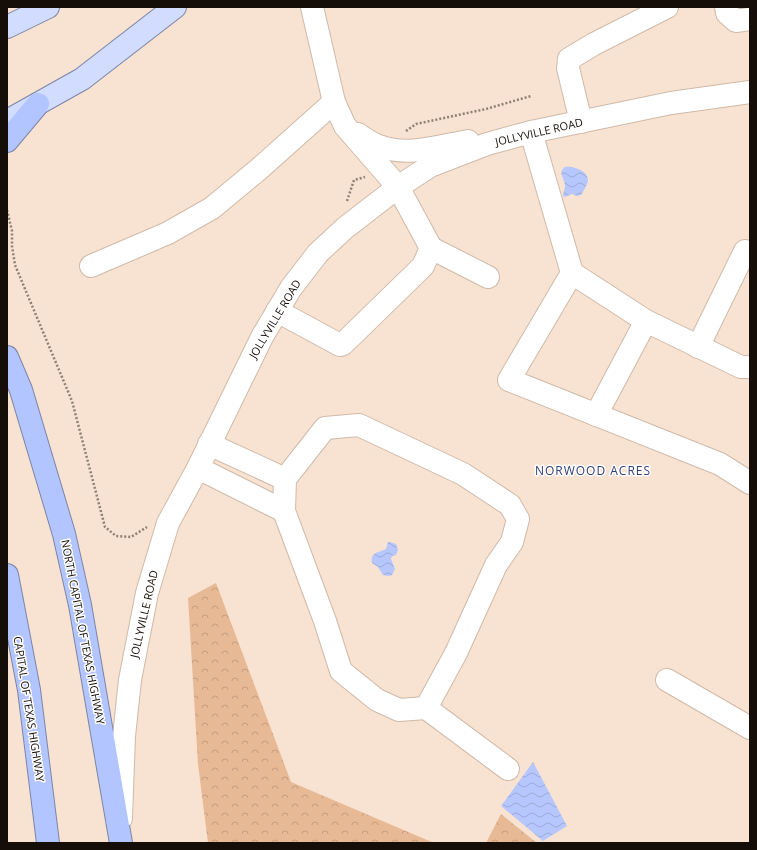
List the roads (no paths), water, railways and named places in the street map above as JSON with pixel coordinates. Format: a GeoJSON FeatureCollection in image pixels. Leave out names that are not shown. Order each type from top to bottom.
{"type":"FeatureCollection","features":[{"type":"Feature","properties":{"kind":"highway"},"geometry":{"type":"LineString","coordinates":[[7,141],[38,104]]}},
{"type":"Feature","properties":{"kind":"highway","name":"NORTH CAPITAL OF TEXAS HIGHWAY"},"geometry":{"type":"LineString","coordinates":[[7,357],[21,390],[64,534],[80,605],[121,841]]}},
{"type":"Feature","properties":{"kind":"highway","name":"CAPITAL OF TEXAS HIGHWAY"},"geometry":{"type":"LineString","coordinates":[[7,575],[29,690],[48,843]]}},
{"type":"Feature","properties":{"kind":"main road"},"geometry":{"type":"LineString","coordinates":[[7,28],[48,7]]}},
{"type":"Feature","properties":{"kind":"main road"},"geometry":{"type":"LineString","coordinates":[[7,121],[82,78],[175,7]]}},
{"type":"Feature","properties":{"kind":"street"},"geometry":{"type":"LineString","coordinates":[[312,7],[334,102],[345,126],[398,187],[431,248],[488,277]]}},
{"type":"Feature","properties":{"kind":"street"},"geometry":{"type":"LineString","coordinates":[[582,122],[568,68],[569,59],[594,44],[667,7]]}},
{"type":"Feature","properties":{"kind":"street"},"geometry":{"type":"LineString","coordinates":[[726,7],[727,13],[736,20],[750,19]]}},
{"type":"Feature","properties":{"kind":"street","name":"JOLLYVILLE ROAD"},"geometry":{"type":"LineString","coordinates":[[121,841],[124,736],[130,680],[146,593],[168,523],[198,468],[208,444],[262,337],[291,288],[318,254],[345,228],[398,187],[430,166],[487,144],[531,132],[671,103],[750,92]]}},
{"type":"Feature","properties":{"kind":"street"},"geometry":{"type":"LineString","coordinates":[[91,266],[168,233],[212,208],[259,169],[334,102]]}},
{"type":"Feature","properties":{"kind":"street"},"geometry":{"type":"LineString","coordinates":[[345,126],[378,146],[398,151],[415,150],[470,141],[487,144]]}},
{"type":"Feature","properties":{"kind":"street"},"geometry":{"type":"LineString","coordinates":[[531,132],[572,273],[646,321],[741,367],[750,367]]}},
{"type":"Feature","properties":{"kind":"street"},"geometry":{"type":"LineString","coordinates":[[277,311],[340,345],[343,344],[423,266],[431,248]]}},
{"type":"Feature","properties":{"kind":"street"},"geometry":{"type":"LineString","coordinates":[[698,347],[745,251]]}},
{"type":"Feature","properties":{"kind":"street"},"geometry":{"type":"LineString","coordinates":[[572,273],[509,380],[720,464],[750,483]]}},
{"type":"Feature","properties":{"kind":"street"},"geometry":{"type":"LineString","coordinates":[[596,415],[646,321]]}},
{"type":"Feature","properties":{"kind":"street"},"geometry":{"type":"LineString","coordinates":[[426,708],[456,653],[496,565],[512,542],[518,520],[510,504],[463,474],[359,425],[325,428],[285,479],[284,511],[325,621],[341,671],[377,700],[399,710],[426,708],[508,769]]}},
{"type":"Feature","properties":{"kind":"street"},"geometry":{"type":"LineString","coordinates":[[208,444],[285,479]]}},
{"type":"Feature","properties":{"kind":"street"},"geometry":{"type":"LineString","coordinates":[[198,468],[284,511]]}},
{"type":"Feature","properties":{"kind":"street"},"geometry":{"type":"LineString","coordinates":[[667,680],[750,728]]}},
{"type":"Feature","properties":{"kind":"water"},"geometry":{"type":"Polygon","coordinates":[[[565,167],[576,168],[588,177],[588,182],[581,195],[577,196],[572,194],[565,197],[563,196],[565,183],[561,174],[565,167]]]}},
{"type":"Feature","properties":{"kind":"water"},"geometry":{"type":"Polygon","coordinates":[[[388,542],[396,544],[398,550],[396,555],[392,556],[391,559],[395,569],[392,575],[389,576],[383,575],[378,567],[372,563],[373,555],[386,549],[388,542]]]}},
{"type":"Feature","properties":{"kind":"water"},"geometry":{"type":"Polygon","coordinates":[[[533,762],[567,826],[543,841],[501,806],[533,762]]]}},
{"type":"Feature","properties":{"kind":"district","name":"NORWOOD ACRES"},"geometry":{"type":"Point","coordinates":[593,471]}}]}
